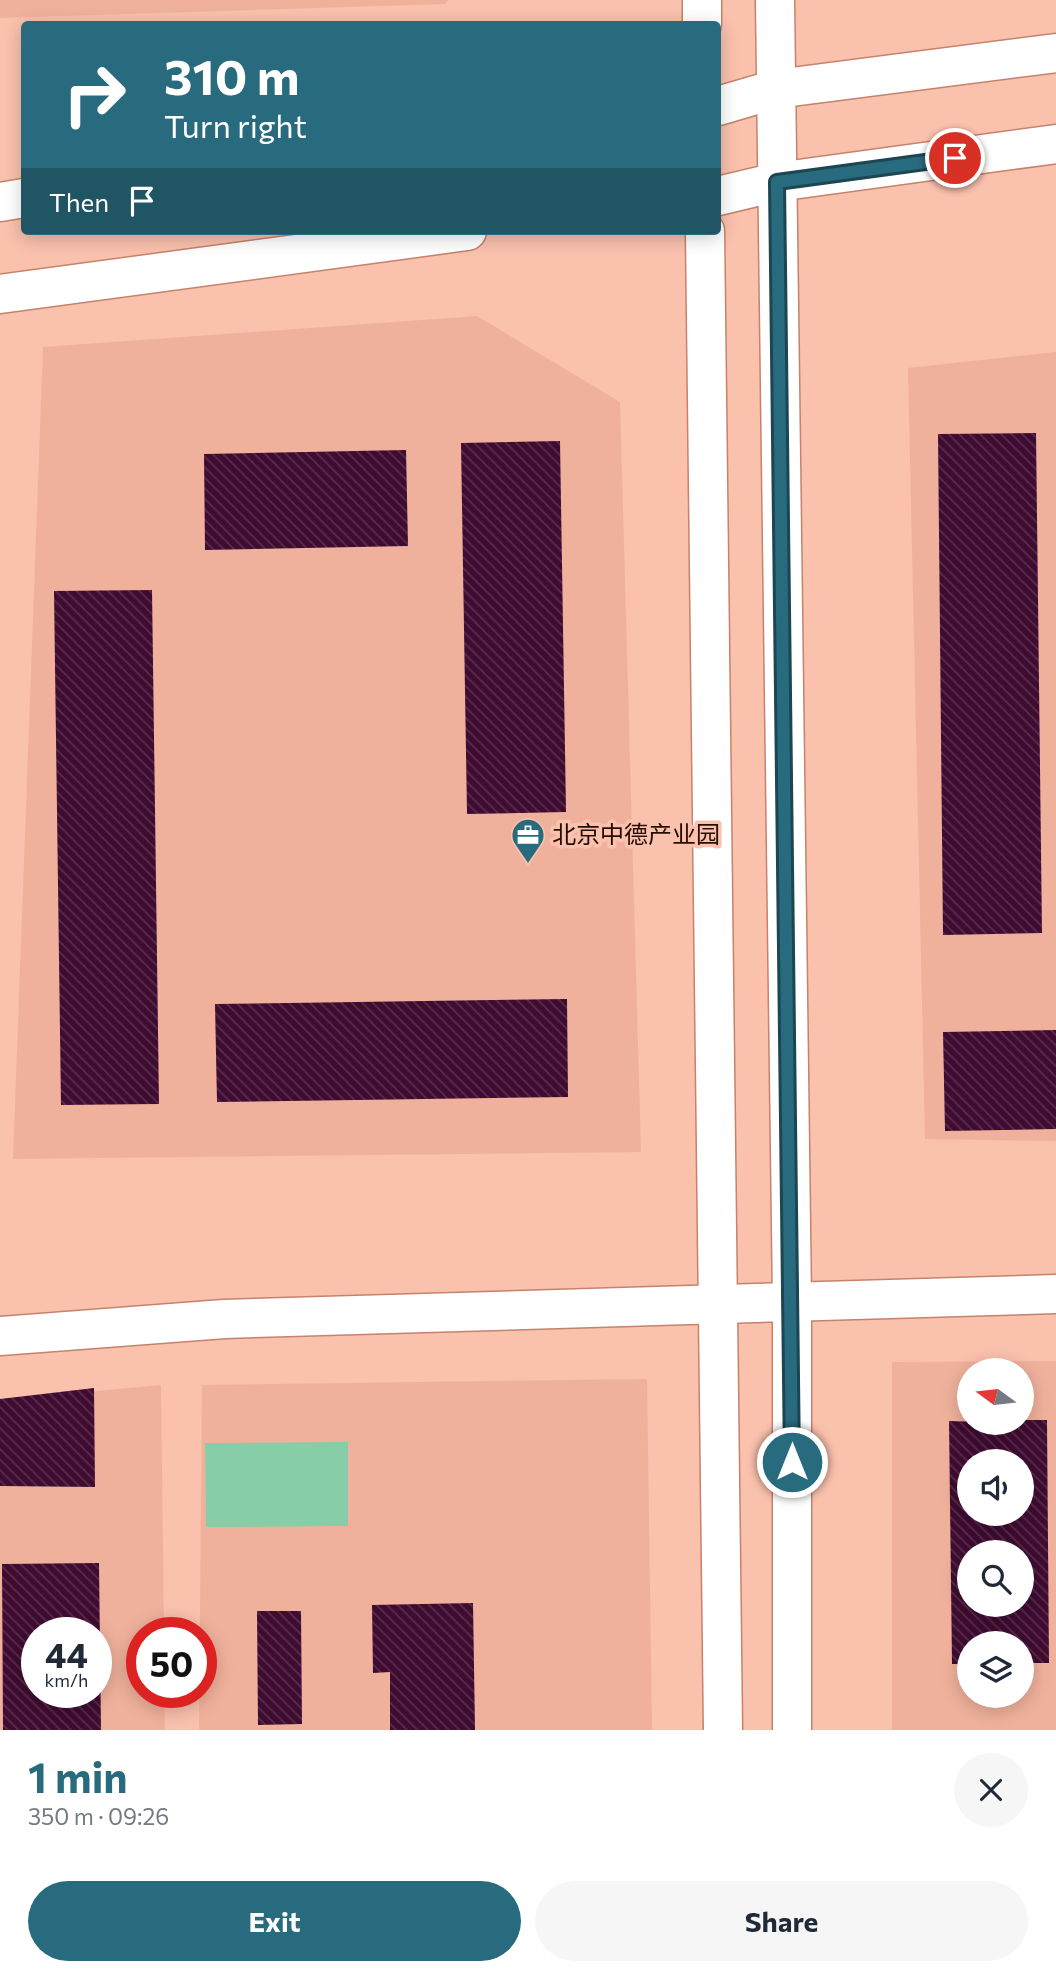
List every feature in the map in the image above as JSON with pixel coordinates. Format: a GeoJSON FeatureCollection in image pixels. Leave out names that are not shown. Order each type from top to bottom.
{"type":"FeatureCollection","features":[{"type":"Feature","properties":{"kind":"main road"},"geometry":{"type":"LineString","coordinates":[[702,0],[702,21]]}},
{"type":"Feature","properties":{"kind":"main road"},"geometry":{"type":"LineString","coordinates":[[775,0],[792,1302],[792,1730]]}},
{"type":"Feature","properties":{"kind":"main road"},"geometry":{"type":"LineString","coordinates":[[721,105],[776,89],[1056,53]]}},
{"type":"Feature","properties":{"kind":"main road"},"geometry":{"type":"LineString","coordinates":[[721,195],[777,182],[1056,144]]}},
{"type":"Feature","properties":{"kind":"main road"},"geometry":{"type":"LineString","coordinates":[[0,202],[21,198]]}},
{"type":"Feature","properties":{"kind":"main road"},"geometry":{"type":"LineString","coordinates":[[0,294],[437,235]]}},
{"type":"Feature","properties":{"kind":"main road"},"geometry":{"type":"LineString","coordinates":[[705,235],[723,1730]]}},
{"type":"Feature","properties":{"kind":"main road"},"geometry":{"type":"LineString","coordinates":[[0,1336],[224,1319],[1056,1294]]}},
{"type":"Feature","properties":{"kind":"shaded area"},"geometry":{"type":"Polygon","coordinates":[[[0,0],[449,0],[445,4],[0,18],[0,0]]]}},
{"type":"Feature","properties":{"kind":"shaded area"},"geometry":{"type":"Polygon","coordinates":[[[477,316],[620,402],[641,1152],[13,1159],[43,347],[477,316]]]}},
{"type":"Feature","properties":{"kind":"shaded area"},"geometry":{"type":"Polygon","coordinates":[[[1056,352],[1056,1141],[925,1139],[908,368],[1056,352]]]}},
{"type":"Feature","properties":{"kind":"shaded area"},"geometry":{"type":"Polygon","coordinates":[[[1034,1361],[1056,1361],[1056,1730],[892,1730],[892,1362],[957,1362],[957,1435],[1034,1435],[1034,1361]]]}},
{"type":"Feature","properties":{"kind":"shaded area"},"geometry":{"type":"Polygon","coordinates":[[[647,1379],[652,1730],[199,1730],[199,1708],[217,1708],[217,1617],[200,1617],[202,1385],[647,1379]]]}},
{"type":"Feature","properties":{"kind":"shaded area"},"geometry":{"type":"Polygon","coordinates":[[[161,1385],[164,1617],[126,1617],[126,1708],[164,1708],[165,1730],[0,1730],[0,1400],[161,1385]]]}},
{"type":"Feature","properties":{"kind":"green space"},"geometry":{"type":"Polygon","coordinates":[[[348,1442],[348,1526],[206,1527],[205,1443],[348,1442]]]}},
{"type":"Feature","properties":{"kind":"building"},"geometry":{"type":"Polygon","coordinates":[[[1036,433],[1042,933],[943,935],[938,434],[1036,433]]]}},
{"type":"Feature","properties":{"kind":"building"},"geometry":{"type":"Polygon","coordinates":[[[560,441],[566,812],[467,814],[461,443],[560,441]]]}},
{"type":"Feature","properties":{"kind":"building"},"geometry":{"type":"Polygon","coordinates":[[[406,450],[408,546],[205,550],[204,454],[406,450]]]}},
{"type":"Feature","properties":{"kind":"building"},"geometry":{"type":"Polygon","coordinates":[[[152,590],[159,1104],[61,1105],[54,591],[152,590]]]}},
{"type":"Feature","properties":{"kind":"building"},"geometry":{"type":"Polygon","coordinates":[[[567,999],[568,1097],[217,1102],[215,1004],[567,999]]]}},
{"type":"Feature","properties":{"kind":"building"},"geometry":{"type":"Polygon","coordinates":[[[1056,1030],[1056,1129],[945,1131],[943,1032],[1056,1030]]]}},
{"type":"Feature","properties":{"kind":"building"},"geometry":{"type":"Polygon","coordinates":[[[94,1388],[95,1487],[0,1486],[0,1399],[94,1388]]]}},
{"type":"Feature","properties":{"kind":"building"},"geometry":{"type":"Polygon","coordinates":[[[1034,1420],[1047,1420],[1049,1663],[1034,1663],[1034,1631],[957,1631],[957,1664],[952,1664],[949,1421],[957,1421],[957,1435],[1034,1435],[1034,1420]]]}},
{"type":"Feature","properties":{"kind":"building"},"geometry":{"type":"Polygon","coordinates":[[[99,1563],[100,1617],[21,1617],[21,1708],[101,1708],[101,1730],[3,1730],[2,1564],[99,1563]]]}},
{"type":"Feature","properties":{"kind":"building"},"geometry":{"type":"Polygon","coordinates":[[[473,1603],[475,1730],[390,1730],[390,1672],[373,1673],[372,1605],[473,1603]]]}},
{"type":"Feature","properties":{"kind":"building"},"geometry":{"type":"Polygon","coordinates":[[[257,1611],[301,1611],[302,1724],[258,1725],[257,1611]]]}},
{"type":"Feature","properties":{"kind":"place","name":"北京中德产业园"},"geometry":{"type":"Point","coordinates":[528,865]}},
{"type":"Feature","properties":{"kind":"route"},"geometry":{"type":"LineString","coordinates":[[792,1462],[777,182],[955,158]]}}]}
